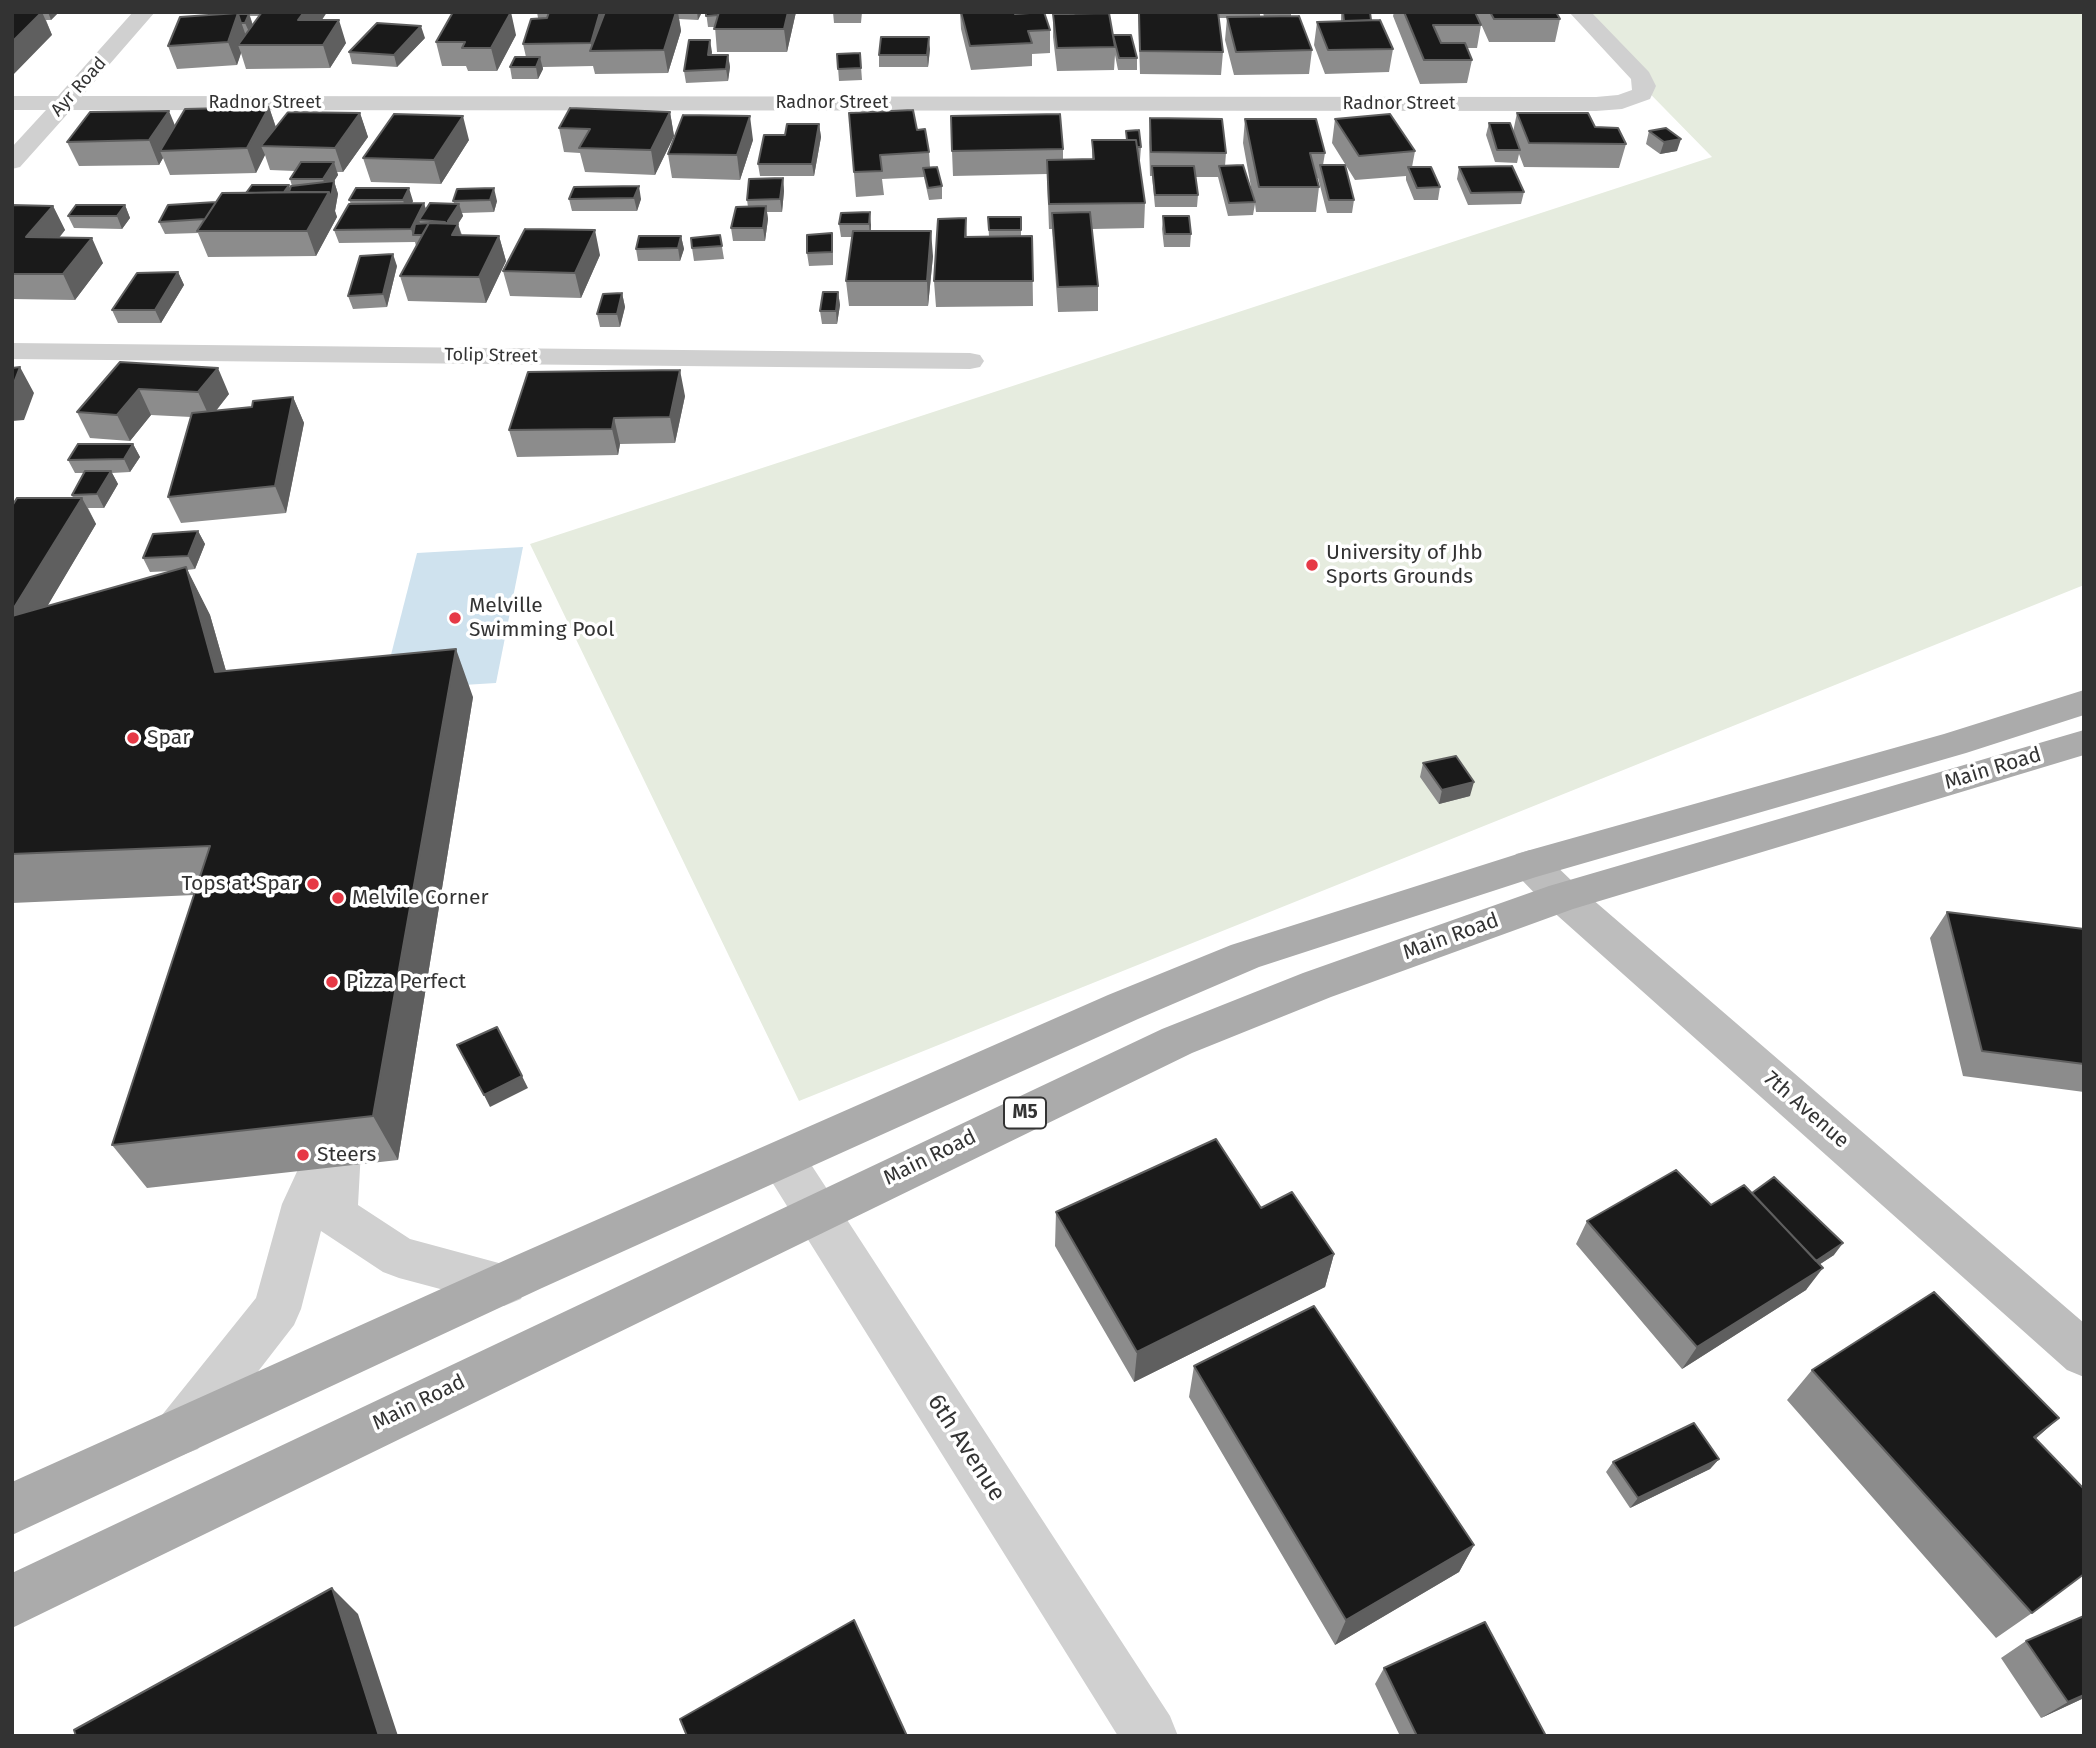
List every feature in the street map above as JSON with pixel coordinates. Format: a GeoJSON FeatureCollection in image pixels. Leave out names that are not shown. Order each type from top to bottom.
{"type":"FeatureCollection","features":[{"type":"Feature","properties":{"kind":"main road","name":"Main Road"},"geometry":{"type":"LineString","coordinates":[[12,1509],[504,1284],[1122,1007],[1245,956],[1530,864],[1953,744],[2084,702]]}},
{"type":"Feature","properties":{"kind":"main road","name":"Main Road"},"geometry":{"type":"LineString","coordinates":[[12,1601],[1177,1041],[1317,985],[1563,897],[2084,742]]}},
{"type":"Feature","properties":{"kind":"street","name":"Ayr Road"},"geometry":{"type":"LineString","coordinates":[[12,162],[145,12]]}},
{"type":"Feature","properties":{"kind":"street","name":"Radnor Street"},"geometry":{"type":"LineString","coordinates":[[12,103],[1596,104],[1633,99],[1642,94],[1645,86],[1641,77],[1579,12]]}},
{"type":"Feature","properties":{"kind":"street","name":"Tolip Street"},"geometry":{"type":"LineString","coordinates":[[12,351],[970,360]]}},
{"type":"Feature","properties":{"kind":"street","name":"7th Avenue"},"geometry":{"type":"LineString","coordinates":[[1530,864],[1563,897],[2084,1354]]}},
{"type":"Feature","properties":{"kind":"street"},"geometry":{"type":"LineString","coordinates":[[180,1432],[277,1309],[305,1204],[340,1124],[335,1215],[398,1257],[504,1284]]}},
{"type":"Feature","properties":{"kind":"street","name":"6th Avenue"},"geometry":{"type":"LineString","coordinates":[[783,1160],[1150,1736]]}},
{"type":"Feature","properties":{"kind":"shaded area","name":"University of Jhb Sports Grounds"},"geometry":{"type":"Polygon","coordinates":[[[1570,12],[2084,12],[2084,585],[799,1101],[530,544],[1712,157],[1570,12]]]}},
{"type":"Feature","properties":{"kind":"water","name":"Melville Swimming Pool"},"geometry":{"type":"Polygon","coordinates":[[[523,547],[496,683],[382,690],[417,553],[523,547]]]}},
{"type":"Feature","properties":{"kind":"building"},"geometry":{"type":"Polygon","coordinates":[[[12,12],[42,12],[12,42],[12,12]]]}},
{"type":"Feature","properties":{"kind":"building"},"geometry":{"type":"Polygon","coordinates":[[[262,12],[304,12],[298,20],[339,20],[323,45],[238,45],[262,12]]]}},
{"type":"Feature","properties":{"kind":"building"},"geometry":{"type":"Polygon","coordinates":[[[453,12],[511,12],[491,48],[462,48],[465,42],[436,42],[453,12]]]}},
{"type":"Feature","properties":{"kind":"building"},"geometry":{"type":"Polygon","coordinates":[[[549,12],[600,12],[591,43],[523,44],[531,19],[547,18],[549,12]]]}},
{"type":"Feature","properties":{"kind":"building"},"geometry":{"type":"Polygon","coordinates":[[[605,12],[676,12],[664,50],[590,51],[605,12]]]}},
{"type":"Feature","properties":{"kind":"building"},"geometry":{"type":"Polygon","coordinates":[[[706,12],[719,12],[718,15],[706,16],[706,12]]]}},
{"type":"Feature","properties":{"kind":"building"},"geometry":{"type":"Polygon","coordinates":[[[719,12],[788,12],[784,29],[714,29],[719,12]]]}},
{"type":"Feature","properties":{"kind":"building"},"geometry":{"type":"Polygon","coordinates":[[[961,12],[1044,12],[1050,30],[1028,31],[1032,43],[970,46],[961,12]]]}},
{"type":"Feature","properties":{"kind":"building"},"geometry":{"type":"Polygon","coordinates":[[[1055,12],[1073,12],[1074,14],[1056,14],[1055,12]]]}},
{"type":"Feature","properties":{"kind":"building"},"geometry":{"type":"Polygon","coordinates":[[[1139,12],[1218,12],[1223,52],[1140,51],[1139,12]]]}},
{"type":"Feature","properties":{"kind":"building"},"geometry":{"type":"Polygon","coordinates":[[[1343,12],[1370,12],[1371,20],[1344,21],[1343,12]]]}},
{"type":"Feature","properties":{"kind":"building"},"geometry":{"type":"Polygon","coordinates":[[[1404,12],[1475,12],[1481,25],[1433,25],[1441,43],[1465,43],[1472,60],[1424,60],[1404,12]]]}},
{"type":"Feature","properties":{"kind":"building"},"geometry":{"type":"Polygon","coordinates":[[[1490,12],[1556,12],[1560,19],[1494,19],[1490,12]]]}},
{"type":"Feature","properties":{"kind":"building"},"geometry":{"type":"Polygon","coordinates":[[[238,13],[228,42],[168,46],[180,17],[238,13]]]}},
{"type":"Feature","properties":{"kind":"building"},"geometry":{"type":"Polygon","coordinates":[[[1109,13],[1115,47],[1057,48],[1053,14],[1109,13]]]}},
{"type":"Feature","properties":{"kind":"building"},"geometry":{"type":"Polygon","coordinates":[[[238,14],[249,14],[245,23],[241,23],[238,14]]]}},
{"type":"Feature","properties":{"kind":"building"},"geometry":{"type":"Polygon","coordinates":[[[1299,16],[1312,50],[1236,52],[1227,17],[1299,16]]]}},
{"type":"Feature","properties":{"kind":"building"},"geometry":{"type":"Polygon","coordinates":[[[1380,20],[1393,49],[1328,50],[1317,22],[1380,20]]]}},
{"type":"Feature","properties":{"kind":"building"},"geometry":{"type":"Polygon","coordinates":[[[377,23],[421,26],[394,55],[349,52],[377,23]]]}},
{"type":"Feature","properties":{"kind":"building"},"geometry":{"type":"Polygon","coordinates":[[[1113,35],[1131,35],[1137,58],[1119,58],[1113,35]]]}},
{"type":"Feature","properties":{"kind":"building"},"geometry":{"type":"Polygon","coordinates":[[[881,37],[929,37],[927,55],[879,55],[881,37]]]}},
{"type":"Feature","properties":{"kind":"building"},"geometry":{"type":"Polygon","coordinates":[[[689,40],[710,40],[708,55],[728,55],[726,69],[684,71],[689,40]]]}},
{"type":"Feature","properties":{"kind":"building"},"geometry":{"type":"Polygon","coordinates":[[[860,53],[861,68],[838,69],[837,54],[860,53]]]}},
{"type":"Feature","properties":{"kind":"building"},"geometry":{"type":"Polygon","coordinates":[[[515,57],[540,57],[536,67],[510,67],[515,57]]]}},
{"type":"Feature","properties":{"kind":"building"},"geometry":{"type":"Polygon","coordinates":[[[269,107],[247,148],[160,151],[185,109],[269,107]]]}},
{"type":"Feature","properties":{"kind":"building"},"geometry":{"type":"Polygon","coordinates":[[[570,108],[670,112],[651,150],[579,148],[590,129],[559,128],[570,108]]]}},
{"type":"Feature","properties":{"kind":"building"},"geometry":{"type":"Polygon","coordinates":[[[913,110],[917,130],[925,129],[929,152],[880,155],[882,171],[854,172],[849,113],[913,110]]]}},
{"type":"Feature","properties":{"kind":"building"},"geometry":{"type":"Polygon","coordinates":[[[169,111],[149,140],[67,142],[90,112],[169,111]]]}},
{"type":"Feature","properties":{"kind":"building"},"geometry":{"type":"Polygon","coordinates":[[[288,112],[360,113],[335,148],[261,146],[288,112]]]}},
{"type":"Feature","properties":{"kind":"building"},"geometry":{"type":"Polygon","coordinates":[[[1517,113],[1588,113],[1595,127],[1618,128],[1626,144],[1529,143],[1517,113]]]}},
{"type":"Feature","properties":{"kind":"building"},"geometry":{"type":"Polygon","coordinates":[[[394,114],[463,116],[434,160],[363,158],[394,114]]]}},
{"type":"Feature","properties":{"kind":"building"},"geometry":{"type":"Polygon","coordinates":[[[1060,114],[1063,149],[952,151],[951,116],[1060,114]]]}},
{"type":"Feature","properties":{"kind":"building"},"geometry":{"type":"Polygon","coordinates":[[[1390,114],[1415,151],[1359,156],[1335,119],[1390,114]]]}},
{"type":"Feature","properties":{"kind":"building"},"geometry":{"type":"Polygon","coordinates":[[[683,115],[750,116],[737,155],[668,154],[683,115]]]}},
{"type":"Feature","properties":{"kind":"building"},"geometry":{"type":"Polygon","coordinates":[[[1150,118],[1222,119],[1226,153],[1151,152],[1150,118]]]}},
{"type":"Feature","properties":{"kind":"building"},"geometry":{"type":"Polygon","coordinates":[[[1245,119],[1316,119],[1325,153],[1310,153],[1319,187],[1259,187],[1245,119]]]}},
{"type":"Feature","properties":{"kind":"building"},"geometry":{"type":"Polygon","coordinates":[[[1489,123],[1510,123],[1520,150],[1497,150],[1489,123]]]}},
{"type":"Feature","properties":{"kind":"building"},"geometry":{"type":"Polygon","coordinates":[[[787,124],[819,124],[812,164],[758,164],[764,135],[785,135],[787,124]]]}},
{"type":"Feature","properties":{"kind":"building"},"geometry":{"type":"Polygon","coordinates":[[[1666,128],[1681,139],[1664,142],[1649,131],[1666,128]]]}},
{"type":"Feature","properties":{"kind":"building"},"geometry":{"type":"Polygon","coordinates":[[[1139,130],[1141,147],[1137,147],[1136,140],[1127,140],[1126,131],[1139,130]]]}},
{"type":"Feature","properties":{"kind":"building"},"geometry":{"type":"Polygon","coordinates":[[[1092,140],[1136,140],[1145,203],[1049,204],[1047,160],[1094,159],[1092,140]]]}},
{"type":"Feature","properties":{"kind":"building"},"geometry":{"type":"Polygon","coordinates":[[[301,162],[334,162],[323,179],[290,179],[301,162]]]}},
{"type":"Feature","properties":{"kind":"building"},"geometry":{"type":"Polygon","coordinates":[[[1243,165],[1255,202],[1229,203],[1219,166],[1243,165]]]}},
{"type":"Feature","properties":{"kind":"building"},"geometry":{"type":"Polygon","coordinates":[[[1320,165],[1345,165],[1354,200],[1329,200],[1320,165]]]}},
{"type":"Feature","properties":{"kind":"building"},"geometry":{"type":"Polygon","coordinates":[[[1152,166],[1194,166],[1198,195],[1155,195],[1152,166]]]}},
{"type":"Feature","properties":{"kind":"building"},"geometry":{"type":"Polygon","coordinates":[[[1512,166],[1524,192],[1471,193],[1459,167],[1512,166]]]}},
{"type":"Feature","properties":{"kind":"building"},"geometry":{"type":"Polygon","coordinates":[[[937,167],[942,186],[928,188],[923,168],[937,167]]]}},
{"type":"Feature","properties":{"kind":"building"},"geometry":{"type":"Polygon","coordinates":[[[1408,167],[1431,167],[1440,187],[1417,188],[1408,167]]]}},
{"type":"Feature","properties":{"kind":"building"},"geometry":{"type":"Polygon","coordinates":[[[783,178],[780,199],[747,200],[749,179],[783,178]]]}},
{"type":"Feature","properties":{"kind":"building"},"geometry":{"type":"Polygon","coordinates":[[[334,181],[331,198],[329,192],[289,192],[291,186],[334,181]]]}},
{"type":"Feature","properties":{"kind":"building"},"geometry":{"type":"Polygon","coordinates":[[[252,185],[289,185],[284,192],[246,193],[252,185]]]}},
{"type":"Feature","properties":{"kind":"building"},"geometry":{"type":"Polygon","coordinates":[[[639,186],[634,198],[569,199],[574,187],[639,186]]]}},
{"type":"Feature","properties":{"kind":"building"},"geometry":{"type":"Polygon","coordinates":[[[356,188],[409,188],[403,200],[349,200],[356,188]]]}},
{"type":"Feature","properties":{"kind":"building"},"geometry":{"type":"Polygon","coordinates":[[[494,188],[490,200],[453,201],[457,189],[494,188]]]}},
{"type":"Feature","properties":{"kind":"building"},"geometry":{"type":"Polygon","coordinates":[[[329,192],[307,231],[197,231],[222,193],[329,192]]]}},
{"type":"Feature","properties":{"kind":"building"},"geometry":{"type":"Polygon","coordinates":[[[216,202],[205,219],[159,222],[168,205],[216,202]]]}},
{"type":"Feature","properties":{"kind":"building"},"geometry":{"type":"Polygon","coordinates":[[[424,203],[411,229],[334,230],[349,204],[424,203]]]}},
{"type":"Feature","properties":{"kind":"building"},"geometry":{"type":"Polygon","coordinates":[[[430,203],[459,204],[448,223],[430,223],[445,222],[419,220],[430,203]]]}},
{"type":"Feature","properties":{"kind":"building"},"geometry":{"type":"Polygon","coordinates":[[[12,205],[53,206],[26,237],[92,238],[63,274],[12,274],[12,205]]]}},
{"type":"Feature","properties":{"kind":"building"},"geometry":{"type":"Polygon","coordinates":[[[76,205],[125,205],[117,216],[68,216],[76,205]]]}},
{"type":"Feature","properties":{"kind":"building"},"geometry":{"type":"Polygon","coordinates":[[[766,206],[763,228],[731,228],[736,207],[766,206]]]}},
{"type":"Feature","properties":{"kind":"building"},"geometry":{"type":"Polygon","coordinates":[[[870,212],[869,224],[839,224],[841,213],[870,212]]]}},
{"type":"Feature","properties":{"kind":"building"},"geometry":{"type":"Polygon","coordinates":[[[1090,212],[1098,286],[1058,287],[1052,213],[1090,212]]]}},
{"type":"Feature","properties":{"kind":"building"},"geometry":{"type":"Polygon","coordinates":[[[1163,216],[1189,216],[1191,234],[1165,234],[1163,216]]]}},
{"type":"Feature","properties":{"kind":"building"},"geometry":{"type":"Polygon","coordinates":[[[988,217],[1021,217],[1021,230],[989,230],[988,217]]]}},
{"type":"Feature","properties":{"kind":"building"},"geometry":{"type":"Polygon","coordinates":[[[966,218],[965,237],[1032,236],[1033,281],[934,281],[938,219],[966,218]]]}},
{"type":"Feature","properties":{"kind":"building"},"geometry":{"type":"Polygon","coordinates":[[[429,223],[422,235],[413,235],[415,224],[429,223]]]}},
{"type":"Feature","properties":{"kind":"building"},"geometry":{"type":"Polygon","coordinates":[[[429,223],[458,224],[452,235],[499,236],[479,277],[400,276],[429,223]]]}},
{"type":"Feature","properties":{"kind":"building"},"geometry":{"type":"Polygon","coordinates":[[[525,229],[595,230],[575,273],[503,271],[525,229]]]}},
{"type":"Feature","properties":{"kind":"building"},"geometry":{"type":"Polygon","coordinates":[[[853,231],[931,231],[927,281],[846,281],[853,231]]]}},
{"type":"Feature","properties":{"kind":"building"},"geometry":{"type":"Polygon","coordinates":[[[832,233],[832,252],[807,253],[807,235],[832,233]]]}},
{"type":"Feature","properties":{"kind":"building"},"geometry":{"type":"Polygon","coordinates":[[[720,235],[722,246],[692,248],[691,238],[720,235]]]}},
{"type":"Feature","properties":{"kind":"building"},"geometry":{"type":"Polygon","coordinates":[[[639,236],[681,236],[678,248],[636,249],[639,236]]]}},
{"type":"Feature","properties":{"kind":"building"},"geometry":{"type":"Polygon","coordinates":[[[393,254],[383,294],[348,296],[360,256],[393,254]]]}},
{"type":"Feature","properties":{"kind":"building"},"geometry":{"type":"Polygon","coordinates":[[[178,272],[155,310],[112,310],[137,273],[178,272]]]}},
{"type":"Feature","properties":{"kind":"building"},"geometry":{"type":"Polygon","coordinates":[[[823,292],[838,292],[836,311],[820,311],[823,292]]]}},
{"type":"Feature","properties":{"kind":"building"},"geometry":{"type":"Polygon","coordinates":[[[622,293],[617,314],[597,314],[603,294],[622,293]]]}},
{"type":"Feature","properties":{"kind":"building"},"geometry":{"type":"Polygon","coordinates":[[[120,362],[218,368],[198,392],[139,389],[117,415],[77,412],[120,362]]]}},
{"type":"Feature","properties":{"kind":"building"},"geometry":{"type":"Polygon","coordinates":[[[20,367],[12,388],[12,368],[20,367]]]}},
{"type":"Feature","properties":{"kind":"building"},"geometry":{"type":"Polygon","coordinates":[[[680,370],[670,417],[614,418],[612,429],[509,430],[528,372],[680,370]]]}},
{"type":"Feature","properties":{"kind":"building"},"geometry":{"type":"Polygon","coordinates":[[[293,397],[275,486],[168,497],[192,413],[252,407],[253,401],[293,397]]]}},
{"type":"Feature","properties":{"kind":"building"},"geometry":{"type":"Polygon","coordinates":[[[78,444],[133,444],[124,459],[68,460],[78,444]]]}},
{"type":"Feature","properties":{"kind":"building"},"geometry":{"type":"Polygon","coordinates":[[[85,471],[111,471],[97,494],[72,495],[85,471]]]}},
{"type":"Feature","properties":{"kind":"building"},"geometry":{"type":"Polygon","coordinates":[[[17,498],[82,498],[12,611],[12,506],[17,498]]]}},
{"type":"Feature","properties":{"kind":"building"},"geometry":{"type":"Polygon","coordinates":[[[198,531],[188,556],[143,558],[153,534],[198,531]]]}},
{"type":"Feature","properties":{"kind":"building","name":"Melvile Corner"},"geometry":{"type":"Polygon","coordinates":[[[186,567],[215,672],[456,649],[373,1116],[112,1145],[210,846],[12,854],[12,616],[186,567]]]}},
{"type":"Feature","properties":{"kind":"building"},"geometry":{"type":"Polygon","coordinates":[[[1456,756],[1474,782],[1442,790],[1423,763],[1456,756]]]}},
{"type":"Feature","properties":{"kind":"building"},"geometry":{"type":"Polygon","coordinates":[[[1947,912],[2084,929],[2084,1064],[1982,1051],[1947,912]]]}},
{"type":"Feature","properties":{"kind":"building"},"geometry":{"type":"Polygon","coordinates":[[[497,1027],[522,1076],[484,1095],[457,1045],[497,1027]]]}},
{"type":"Feature","properties":{"kind":"building"},"geometry":{"type":"Polygon","coordinates":[[[1216,1139],[1261,1208],[1292,1192],[1334,1254],[1137,1352],[1056,1212],[1216,1139]]]}},
{"type":"Feature","properties":{"kind":"building"},"geometry":{"type":"Polygon","coordinates":[[[1676,1170],[1711,1205],[1744,1185],[1823,1268],[1697,1347],[1587,1221],[1676,1170]]]}},
{"type":"Feature","properties":{"kind":"building"},"geometry":{"type":"Polygon","coordinates":[[[1774,1177],[1843,1243],[1816,1261],[1752,1193],[1774,1177]]]}},
{"type":"Feature","properties":{"kind":"building"},"geometry":{"type":"Polygon","coordinates":[[[1934,1292],[2059,1418],[2034,1437],[2084,1489],[2084,1574],[2032,1613],[1812,1370],[1934,1292]]]}},
{"type":"Feature","properties":{"kind":"building"},"geometry":{"type":"Polygon","coordinates":[[[1314,1306],[1474,1545],[1346,1620],[1194,1366],[1314,1306]]]}},
{"type":"Feature","properties":{"kind":"building"},"geometry":{"type":"Polygon","coordinates":[[[1694,1423],[1719,1459],[1638,1498],[1613,1462],[1694,1423]]]}},
{"type":"Feature","properties":{"kind":"building"},"geometry":{"type":"Polygon","coordinates":[[[332,1588],[379,1736],[76,1736],[74,1730],[332,1588]]]}},
{"type":"Feature","properties":{"kind":"building"},"geometry":{"type":"Polygon","coordinates":[[[2084,1616],[2084,1695],[2068,1702],[2026,1641],[2084,1616]]]}},
{"type":"Feature","properties":{"kind":"building"},"geometry":{"type":"Polygon","coordinates":[[[854,1620],[907,1736],[687,1736],[680,1719],[854,1620]]]}},
{"type":"Feature","properties":{"kind":"building"},"geometry":{"type":"Polygon","coordinates":[[[1485,1622],[1546,1736],[1417,1736],[1384,1668],[1485,1622]]]}},
{"type":"Feature","properties":{"kind":"place","name":"University of Jhb Sports Grounds"},"geometry":{"type":"Point","coordinates":[1312,565]}},
{"type":"Feature","properties":{"kind":"place","name":"Melville Swimming Pool"},"geometry":{"type":"Point","coordinates":[455,618]}},
{"type":"Feature","properties":{"kind":"place","name":"Spar"},"geometry":{"type":"Point","coordinates":[133,738]}},
{"type":"Feature","properties":{"kind":"place","name":"Tops at Spar"},"geometry":{"type":"Point","coordinates":[313,884]}},
{"type":"Feature","properties":{"kind":"place","name":"Melvile Corner"},"geometry":{"type":"Point","coordinates":[338,898]}},
{"type":"Feature","properties":{"kind":"place","name":"Pizza Perfect"},"geometry":{"type":"Point","coordinates":[332,982]}},
{"type":"Feature","properties":{"kind":"place","name":"Steers"},"geometry":{"type":"Point","coordinates":[303,1155]}}]}
